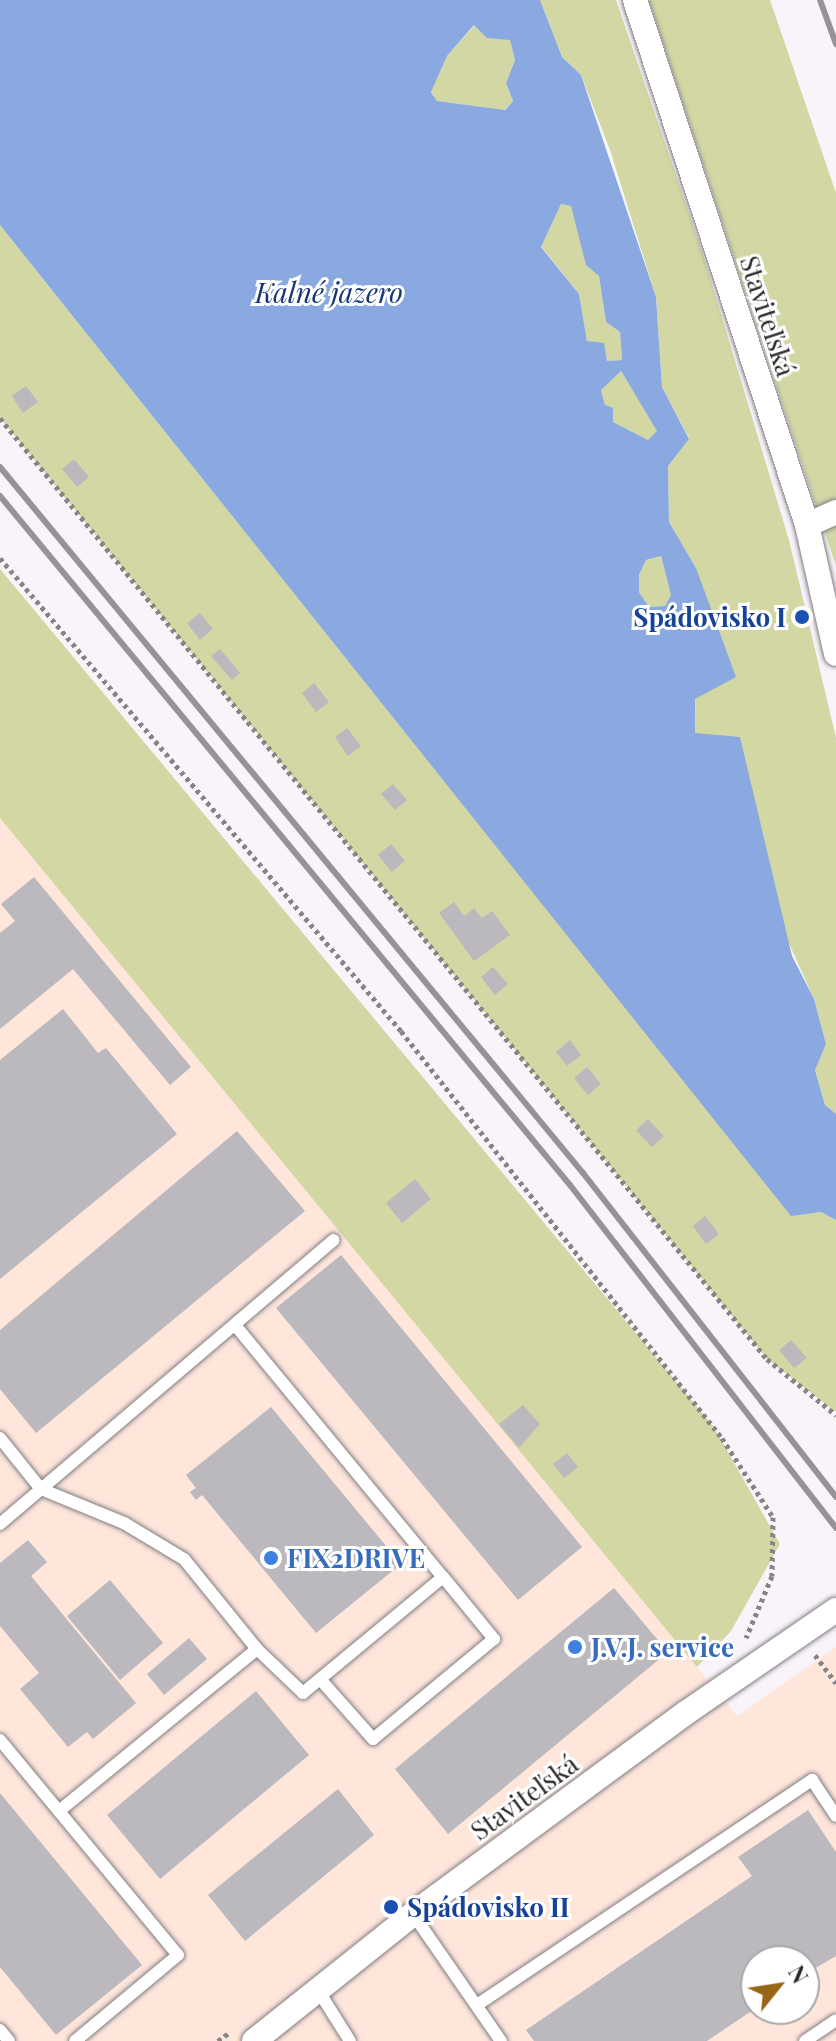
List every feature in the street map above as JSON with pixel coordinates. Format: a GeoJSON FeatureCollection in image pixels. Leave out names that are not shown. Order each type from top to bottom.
{"type":"FeatureCollection","features":[{"type":"Feature","properties":{"kind":"street","name":"Staviteľská"},"geometry":{"type":"LineString","coordinates":[[635,0],[807,525],[836,654]]}},
{"type":"Feature","properties":{"kind":"street"},"geometry":{"type":"LineString","coordinates":[[807,525],[836,512]]}},
{"type":"Feature","properties":{"kind":"street","name":"Staviteľská"},"geometry":{"type":"LineString","coordinates":[[254,2041],[413,1914],[836,1610]]}},
{"type":"Feature","properties":{"kind":"lane"},"geometry":{"type":"LineString","coordinates":[[0,1524],[334,1240]]}},
{"type":"Feature","properties":{"kind":"lane"},"geometry":{"type":"LineString","coordinates":[[235,1325],[494,1639],[373,1739],[320,1679]]}},
{"type":"Feature","properties":{"kind":"lane"},"geometry":{"type":"LineString","coordinates":[[0,1438],[41,1489],[124,1523],[184,1559],[257,1649],[303,1693],[443,1577]]}},
{"type":"Feature","properties":{"kind":"lane"},"geometry":{"type":"LineString","coordinates":[[59,1811],[257,1649]]}},
{"type":"Feature","properties":{"kind":"lane"},"geometry":{"type":"LineString","coordinates":[[0,1740],[178,1955],[75,2041]]}},
{"type":"Feature","properties":{"kind":"lane"},"geometry":{"type":"LineString","coordinates":[[477,2005],[812,1780],[836,1816]]}},
{"type":"Feature","properties":{"kind":"lane"},"geometry":{"type":"LineString","coordinates":[[413,1914],[501,2041]]}},
{"type":"Feature","properties":{"kind":"lane"},"geometry":{"type":"LineString","coordinates":[[318,1990],[350,2041]]}},
{"type":"Feature","properties":{"kind":"lane"},"geometry":{"type":"LineString","coordinates":[[805,2041],[836,2020]]}},
{"type":"Feature","properties":{"kind":"lane"},"geometry":{"type":"LineString","coordinates":[[0,2030],[9,2041]]}},
{"type":"Feature","properties":{"kind":"path"},"geometry":{"type":"LineString","coordinates":[[0,418],[767,1359],[836,1415]]}},
{"type":"Feature","properties":{"kind":"path"},"geometry":{"type":"LineString","coordinates":[[0,558],[401,1031],[722,1438],[773,1517],[772,1576],[743,1645]]}},
{"type":"Feature","properties":{"kind":"path"},"geometry":{"type":"LineString","coordinates":[[800,1635],[836,1683]]}},
{"type":"Feature","properties":{"kind":"shaded area"},"geometry":{"type":"Polygon","coordinates":[[[0,808],[737,1716],[836,1647],[836,2041],[0,2041],[0,808]]]}},
{"type":"Feature","properties":{"kind":"green space"},"geometry":{"type":"Polygon","coordinates":[[[540,0],[616,0],[702,251],[789,540],[836,738],[836,1114],[825,1105],[815,1069],[826,1044],[814,999],[695,734],[696,568],[669,522],[668,466],[689,438],[662,387],[656,297],[610,150],[581,75],[562,57],[540,0]]]}},
{"type":"Feature","properties":{"kind":"green space"},"geometry":{"type":"Polygon","coordinates":[[[649,0],[770,0],[836,193],[836,566],[649,0]]]}},
{"type":"Feature","properties":{"kind":"green space"},"geometry":{"type":"Polygon","coordinates":[[[475,25],[487,38],[510,39],[515,60],[506,83],[513,101],[504,110],[437,101],[431,91],[447,56],[475,25]]]}},
{"type":"Feature","properties":{"kind":"green space"},"geometry":{"type":"Polygon","coordinates":[[[561,204],[571,206],[599,276],[606,322],[620,332],[622,360],[607,361],[587,341],[579,294],[541,246],[561,204]]]}},
{"type":"Feature","properties":{"kind":"green space"},"geometry":{"type":"Polygon","coordinates":[[[0,225],[791,1215],[821,1212],[836,1220],[836,1412],[767,1359],[0,418],[0,225]]]}},
{"type":"Feature","properties":{"kind":"green space"},"geometry":{"type":"Polygon","coordinates":[[[620,370],[658,431],[648,440],[613,422],[605,405],[601,390],[620,370]]]}},
{"type":"Feature","properties":{"kind":"green space"},"geometry":{"type":"Polygon","coordinates":[[[661,556],[671,595],[665,606],[649,607],[639,592],[639,575],[646,560],[661,556]]]}},
{"type":"Feature","properties":{"kind":"green space"},"geometry":{"type":"Polygon","coordinates":[[[0,569],[714,1427],[780,1544],[731,1631],[697,1667],[0,818],[0,569]]]}},
{"type":"Feature","properties":{"kind":"water","name":"Kalné jazero"},"geometry":{"type":"Polygon","coordinates":[[[0,0],[540,0],[562,57],[581,75],[656,297],[662,387],[689,439],[668,466],[669,522],[696,568],[736,677],[695,699],[695,733],[740,737],[792,956],[814,999],[826,1044],[815,1070],[825,1105],[836,1114],[836,1220],[821,1212],[791,1216],[0,225],[0,0]],[[474,25],[447,56],[431,92],[437,101],[505,110],[513,101],[506,83],[515,60],[510,40],[487,38],[474,25]],[[561,204],[541,247],[579,294],[587,341],[604,343],[607,361],[622,360],[620,332],[606,322],[599,276],[586,265],[571,206],[561,204]],[[621,371],[601,390],[605,405],[613,408],[613,422],[648,440],[657,431],[621,371]],[[661,556],[646,560],[639,575],[639,592],[649,607],[665,606],[671,595],[661,556]]]}},
{"type":"Feature","properties":{"kind":"building"},"geometry":{"type":"Polygon","coordinates":[[[26,386],[38,402],[23,413],[12,396],[26,386]]]}},
{"type":"Feature","properties":{"kind":"building"},"geometry":{"type":"Polygon","coordinates":[[[74,459],[89,477],[77,487],[62,469],[74,459]]]}},
{"type":"Feature","properties":{"kind":"building"},"geometry":{"type":"Polygon","coordinates":[[[200,613],[213,629],[200,640],[187,623],[200,613]]]}},
{"type":"Feature","properties":{"kind":"building"},"geometry":{"type":"Polygon","coordinates":[[[220,649],[240,673],[232,680],[211,656],[220,649]]]}},
{"type":"Feature","properties":{"kind":"building"},"geometry":{"type":"Polygon","coordinates":[[[314,683],[329,702],[316,712],[302,693],[314,683]]]}},
{"type":"Feature","properties":{"kind":"building"},"geometry":{"type":"Polygon","coordinates":[[[347,728],[361,746],[348,756],[335,737],[347,728]]]}},
{"type":"Feature","properties":{"kind":"building"},"geometry":{"type":"Polygon","coordinates":[[[393,784],[407,800],[395,810],[381,794],[393,784]]]}},
{"type":"Feature","properties":{"kind":"building"},"geometry":{"type":"Polygon","coordinates":[[[391,844],[405,861],[392,872],[378,855],[391,844]]]}},
{"type":"Feature","properties":{"kind":"building"},"geometry":{"type":"Polygon","coordinates":[[[34,877],[191,1067],[170,1085],[73,969],[0,1029],[0,933],[15,921],[1,904],[34,877]]]}},
{"type":"Feature","properties":{"kind":"building"},"geometry":{"type":"Polygon","coordinates":[[[454,902],[464,916],[474,908],[482,918],[492,911],[510,935],[474,961],[439,913],[454,902]]]}},
{"type":"Feature","properties":{"kind":"building"},"geometry":{"type":"Polygon","coordinates":[[[493,967],[508,984],[495,995],[481,977],[493,967]]]}},
{"type":"Feature","properties":{"kind":"building"},"geometry":{"type":"Polygon","coordinates":[[[63,1009],[98,1053],[106,1048],[177,1134],[0,1279],[0,1060],[63,1009]]]}},
{"type":"Feature","properties":{"kind":"building"},"geometry":{"type":"Polygon","coordinates":[[[570,1040],[581,1055],[567,1066],[556,1052],[570,1040]]]}},
{"type":"Feature","properties":{"kind":"building"},"geometry":{"type":"Polygon","coordinates":[[[587,1067],[601,1084],[588,1095],[574,1078],[587,1067]]]}},
{"type":"Feature","properties":{"kind":"building"},"geometry":{"type":"Polygon","coordinates":[[[648,1119],[664,1136],[652,1147],[636,1130],[648,1119]]]}},
{"type":"Feature","properties":{"kind":"building"},"geometry":{"type":"Polygon","coordinates":[[[237,1131],[305,1211],[36,1433],[0,1389],[0,1330],[237,1131]]]}},
{"type":"Feature","properties":{"kind":"building"},"geometry":{"type":"Polygon","coordinates":[[[415,1179],[431,1199],[402,1223],[386,1203],[415,1179]]]}},
{"type":"Feature","properties":{"kind":"building"},"geometry":{"type":"Polygon","coordinates":[[[705,1216],[719,1234],[706,1244],[693,1226],[705,1216]]]}},
{"type":"Feature","properties":{"kind":"building"},"geometry":{"type":"Polygon","coordinates":[[[341,1255],[582,1547],[518,1600],[276,1308],[341,1255]]]}},
{"type":"Feature","properties":{"kind":"building"},"geometry":{"type":"Polygon","coordinates":[[[791,1340],[807,1358],[794,1368],[779,1350],[791,1340]]]}},
{"type":"Feature","properties":{"kind":"building"},"geometry":{"type":"Polygon","coordinates":[[[523,1405],[540,1424],[519,1448],[499,1424],[523,1405]]]}},
{"type":"Feature","properties":{"kind":"building"},"geometry":{"type":"Polygon","coordinates":[[[271,1407],[401,1564],[316,1633],[202,1495],[196,1500],[190,1492],[196,1488],[186,1475],[271,1407]]]}},
{"type":"Feature","properties":{"kind":"building"},"geometry":{"type":"Polygon","coordinates":[[[567,1453],[578,1467],[564,1478],[553,1464],[567,1453]]]}},
{"type":"Feature","properties":{"kind":"building"},"geometry":{"type":"Polygon","coordinates":[[[28,1540],[47,1562],[31,1576],[136,1703],[93,1739],[87,1732],[68,1747],[20,1689],[39,1673],[0,1626],[0,1563],[28,1540]]]}},
{"type":"Feature","properties":{"kind":"building"},"geometry":{"type":"Polygon","coordinates":[[[110,1580],[163,1643],[120,1680],[67,1616],[110,1580]]]}},
{"type":"Feature","properties":{"kind":"building"},"geometry":{"type":"Polygon","coordinates":[[[614,1588],[668,1652],[448,1834],[395,1769],[614,1588]]]}},
{"type":"Feature","properties":{"kind":"building"},"geometry":{"type":"Polygon","coordinates":[[[189,1638],[207,1659],[164,1695],[147,1674],[189,1638]]]}},
{"type":"Feature","properties":{"kind":"building"},"geometry":{"type":"Polygon","coordinates":[[[256,1691],[309,1755],[160,1879],[107,1815],[256,1691]]]}},
{"type":"Feature","properties":{"kind":"building"},"geometry":{"type":"Polygon","coordinates":[[[338,1789],[374,1835],[245,1941],[208,1895],[338,1789]]]}},
{"type":"Feature","properties":{"kind":"building"},"geometry":{"type":"Polygon","coordinates":[[[0,1793],[142,1965],[56,2035],[0,1967],[0,1793]]]}},
{"type":"Feature","properties":{"kind":"building"},"geometry":{"type":"Polygon","coordinates":[[[808,1810],[836,1852],[836,1956],[820,1966],[820,1945],[740,1945],[740,2019],[707,2041],[534,2041],[526,2030],[752,1876],[738,1857],[808,1810]]]}},
{"type":"Feature","properties":{"kind":"railway"},"geometry":{"type":"LineString","coordinates":[[820,0],[836,44]]}},
{"type":"Feature","properties":{"kind":"railway"},"geometry":{"type":"LineString","coordinates":[[0,467],[583,1173],[836,1497]]}},
{"type":"Feature","properties":{"kind":"railway"},"geometry":{"type":"LineString","coordinates":[[0,496],[570,1185],[836,1528]]}},
{"type":"Feature","properties":{"kind":"place","name":"Spádovisko I"},"geometry":{"type":"Point","coordinates":[802,617]}},
{"type":"Feature","properties":{"kind":"place","name":"FIX2DRIVE"},"geometry":{"type":"Point","coordinates":[271,1558]}},
{"type":"Feature","properties":{"kind":"place","name":"J.V.J. service"},"geometry":{"type":"Point","coordinates":[575,1647]}},
{"type":"Feature","properties":{"kind":"place","name":"Spádovisko II"},"geometry":{"type":"Point","coordinates":[391,1907]}}]}
